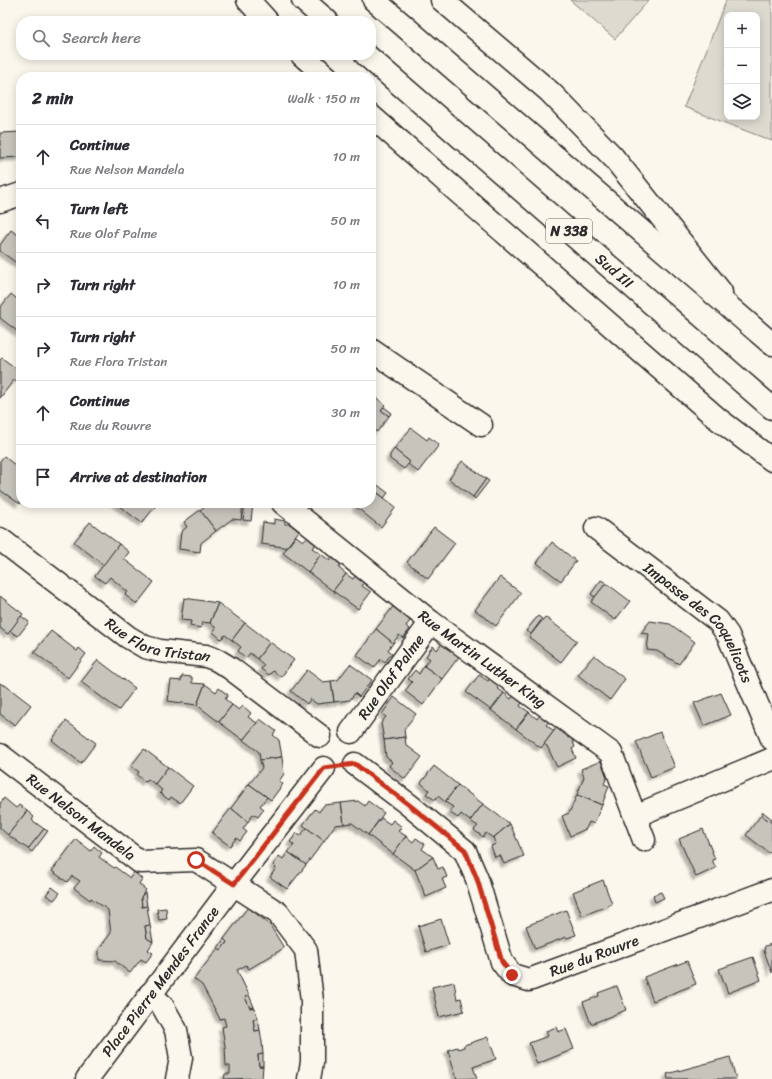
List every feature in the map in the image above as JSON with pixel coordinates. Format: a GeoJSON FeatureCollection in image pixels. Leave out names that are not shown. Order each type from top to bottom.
{"type":"FeatureCollection","features":[{"type":"Feature","properties":{"kind":"main road"},"geometry":{"type":"LineString","coordinates":[[248,0],[262,16]]}},
{"type":"Feature","properties":{"kind":"main road"},"geometry":{"type":"LineString","coordinates":[[302,0],[321,16]]}},
{"type":"Feature","properties":{"kind":"main road"},"geometry":{"type":"LineString","coordinates":[[374,0],[772,344]]}},
{"type":"Feature","properties":{"kind":"main road"},"geometry":{"type":"LineString","coordinates":[[442,0],[550,92],[613,157],[742,318]]}},
{"type":"Feature","properties":{"kind":"main road"},"geometry":{"type":"LineString","coordinates":[[308,60],[321,72]]}},
{"type":"Feature","properties":{"kind":"main road","name":"Sud III"},"geometry":{"type":"LineString","coordinates":[[372,60],[772,408]]}},
{"type":"Feature","properties":{"kind":"main road"},"geometry":{"type":"LineString","coordinates":[[376,120],[718,419],[772,460]]}},
{"type":"Feature","properties":{"kind":"main road"},"geometry":{"type":"LineString","coordinates":[[0,201],[16,196]]}},
{"type":"Feature","properties":{"kind":"main road"},"geometry":{"type":"LineString","coordinates":[[376,353],[481,425]]}},
{"type":"Feature","properties":{"kind":"main road","name":"Rue Martin Luther King"},"geometry":{"type":"LineString","coordinates":[[289,508],[431,622],[610,753],[644,840]]}},
{"type":"Feature","properties":{"kind":"main road","name":"Impasse des Coquelicots"},"geometry":{"type":"LineString","coordinates":[[596,528],[718,621],[728,635],[772,739]]}},
{"type":"Feature","properties":{"kind":"main road","name":"Rue Flora Tristan"},"geometry":{"type":"LineString","coordinates":[[0,539],[128,637],[145,647],[160,651],[206,656],[217,660],[230,668],[320,736]]}},
{"type":"Feature","properties":{"kind":"main road","name":"Rue Olof Palme"},"geometry":{"type":"LineString","coordinates":[[351,732],[431,622]]}},
{"type":"Feature","properties":{"kind":"main road"},"geometry":{"type":"LineString","coordinates":[[234,884],[324,768],[355,764],[351,732],[320,736],[324,768]]}},
{"type":"Feature","properties":{"kind":"main road","name":"Rue Nelson Mandela"},"geometry":{"type":"LineString","coordinates":[[0,754],[140,862],[196,860],[278,913],[306,950],[312,1001],[312,1062],[309,1079]]}},
{"type":"Feature","properties":{"kind":"main road"},"geometry":{"type":"LineString","coordinates":[[635,816],[772,759]]}},
{"type":"Feature","properties":{"kind":"main road","name":"Rue du Rouvre"},"geometry":{"type":"LineString","coordinates":[[355,764],[465,850],[477,879],[502,962],[512,975],[529,980],[772,890]]}},
{"type":"Feature","properties":{"kind":"main road","name":"Place Pierre Mendes France"},"geometry":{"type":"LineString","coordinates":[[87,1079],[234,884]]}},
{"type":"Feature","properties":{"kind":"main road"},"geometry":{"type":"LineString","coordinates":[[150,994],[162,1005],[176,1030],[181,1058],[177,1079]]}},
{"type":"Feature","properties":{"kind":"shaded area"},"geometry":{"type":"Polygon","coordinates":[[[570,0],[649,0],[615,39],[570,0]]]}},
{"type":"Feature","properties":{"kind":"shaded area"},"geometry":{"type":"Polygon","coordinates":[[[726,0],[772,0],[772,141],[684,107],[726,0]]]}},
{"type":"Feature","properties":{"kind":"building"},"geometry":{"type":"Polygon","coordinates":[[[16,132],[16,157],[0,158],[0,133],[16,132]]]}},
{"type":"Feature","properties":{"kind":"building"},"geometry":{"type":"Polygon","coordinates":[[[11,230],[16,234],[16,262],[0,251],[0,245],[11,230]]]}},
{"type":"Feature","properties":{"kind":"building"},"geometry":{"type":"Polygon","coordinates":[[[11,294],[16,298],[16,330],[0,318],[0,308],[11,294]]]}},
{"type":"Feature","properties":{"kind":"building"},"geometry":{"type":"Polygon","coordinates":[[[2,358],[16,368],[16,381],[14,380],[0,398],[0,360],[2,358]]]}},
{"type":"Feature","properties":{"kind":"building"},"geometry":{"type":"Polygon","coordinates":[[[376,397],[385,405],[381,410],[389,416],[377,432],[376,397]]]}},
{"type":"Feature","properties":{"kind":"building"},"geometry":{"type":"Polygon","coordinates":[[[384,407],[392,413],[389,416],[381,410],[384,407]]]}},
{"type":"Feature","properties":{"kind":"building"},"geometry":{"type":"Polygon","coordinates":[[[411,428],[427,440],[429,437],[439,445],[418,472],[408,464],[410,462],[394,449],[411,428]]]}},
{"type":"Feature","properties":{"kind":"building"},"geometry":{"type":"Polygon","coordinates":[[[394,449],[410,462],[404,469],[390,459],[390,455],[394,449]]]}},
{"type":"Feature","properties":{"kind":"building"},"geometry":{"type":"Polygon","coordinates":[[[4,456],[16,466],[16,501],[0,490],[0,461],[4,456]]]}},
{"type":"Feature","properties":{"kind":"building"},"geometry":{"type":"Polygon","coordinates":[[[462,461],[486,479],[473,497],[449,479],[462,461]]]}},
{"type":"Feature","properties":{"kind":"building"},"geometry":{"type":"Polygon","coordinates":[[[486,479],[489,481],[475,499],[473,497],[486,479]]]}},
{"type":"Feature","properties":{"kind":"building"},"geometry":{"type":"Polygon","coordinates":[[[376,484],[388,493],[384,498],[376,491],[376,484]]]}},
{"type":"Feature","properties":{"kind":"building"},"geometry":{"type":"Polygon","coordinates":[[[376,492],[396,507],[381,527],[357,508],[376,508],[376,492]]]}},
{"type":"Feature","properties":{"kind":"building"},"geometry":{"type":"Polygon","coordinates":[[[122,508],[154,508],[142,523],[122,508]]]}},
{"type":"Feature","properties":{"kind":"building"},"geometry":{"type":"Polygon","coordinates":[[[203,508],[242,508],[241,520],[232,519],[216,531],[200,510],[203,508]]]}},
{"type":"Feature","properties":{"kind":"building"},"geometry":{"type":"Polygon","coordinates":[[[244,508],[253,508],[251,521],[243,520],[244,508]]]}},
{"type":"Feature","properties":{"kind":"building"},"geometry":{"type":"Polygon","coordinates":[[[200,510],[216,531],[201,543],[200,552],[179,549],[181,532],[187,527],[184,522],[200,510]]]}},
{"type":"Feature","properties":{"kind":"building"},"geometry":{"type":"Polygon","coordinates":[[[274,519],[285,521],[285,524],[290,524],[299,531],[286,548],[261,544],[263,522],[274,524],[274,519]]]}},
{"type":"Feature","properties":{"kind":"building"},"geometry":{"type":"Polygon","coordinates":[[[90,522],[119,544],[104,565],[74,542],[90,522]]]}},
{"type":"Feature","properties":{"kind":"building"},"geometry":{"type":"Polygon","coordinates":[[[434,527],[455,543],[428,579],[407,562],[434,527]]]}},
{"type":"Feature","properties":{"kind":"building"},"geometry":{"type":"Polygon","coordinates":[[[296,536],[303,541],[307,537],[316,544],[312,548],[321,554],[308,572],[283,553],[296,536]]]}},
{"type":"Feature","properties":{"kind":"building"},"geometry":{"type":"Polygon","coordinates":[[[552,542],[576,561],[561,581],[537,563],[552,542]]]}},
{"type":"Feature","properties":{"kind":"building"},"geometry":{"type":"Polygon","coordinates":[[[119,544],[129,552],[124,559],[154,582],[137,604],[125,595],[128,592],[110,577],[105,583],[95,576],[119,544]]]}},
{"type":"Feature","properties":{"kind":"building"},"geometry":{"type":"Polygon","coordinates":[[[321,554],[330,561],[333,557],[342,563],[339,568],[346,574],[333,591],[308,572],[321,554]]]}},
{"type":"Feature","properties":{"kind":"building"},"geometry":{"type":"Polygon","coordinates":[[[346,574],[353,579],[356,575],[365,581],[362,586],[371,592],[358,609],[333,591],[346,574]]]}},
{"type":"Feature","properties":{"kind":"building"},"geometry":{"type":"Polygon","coordinates":[[[500,577],[521,593],[496,626],[475,610],[500,577]]]}},
{"type":"Feature","properties":{"kind":"building"},"geometry":{"type":"Polygon","coordinates":[[[601,580],[606,583],[595,597],[591,594],[601,580]]]}},
{"type":"Feature","properties":{"kind":"building"},"geometry":{"type":"Polygon","coordinates":[[[606,583],[630,601],[615,620],[591,602],[606,583]]]}},
{"type":"Feature","properties":{"kind":"building"},"geometry":{"type":"Polygon","coordinates":[[[0,596],[23,614],[8,634],[0,628],[0,596]]]}},
{"type":"Feature","properties":{"kind":"building"},"geometry":{"type":"Polygon","coordinates":[[[184,598],[218,603],[210,623],[202,622],[201,628],[190,626],[191,621],[181,620],[184,598]]]}},
{"type":"Feature","properties":{"kind":"building"},"geometry":{"type":"Polygon","coordinates":[[[218,603],[245,623],[232,640],[225,635],[221,639],[213,632],[216,628],[210,623],[218,603]]]}},
{"type":"Feature","properties":{"kind":"building"},"geometry":{"type":"Polygon","coordinates":[[[395,604],[413,617],[406,626],[410,629],[403,638],[399,635],[393,643],[376,629],[395,604]]]}},
{"type":"Feature","properties":{"kind":"building"},"geometry":{"type":"Polygon","coordinates":[[[21,616],[29,622],[18,636],[10,631],[21,616]]]}},
{"type":"Feature","properties":{"kind":"building"},"geometry":{"type":"Polygon","coordinates":[[[538,616],[542,619],[531,634],[526,631],[538,616]]]}},
{"type":"Feature","properties":{"kind":"building"},"geometry":{"type":"Polygon","coordinates":[[[545,617],[577,641],[561,662],[529,637],[545,617]]]}},
{"type":"Feature","properties":{"kind":"building"},"geometry":{"type":"Polygon","coordinates":[[[650,621],[670,624],[695,642],[679,664],[657,651],[647,650],[649,634],[641,633],[650,621]]]}},
{"type":"Feature","properties":{"kind":"building"},"geometry":{"type":"Polygon","coordinates":[[[245,623],[270,642],[257,659],[250,653],[246,658],[238,651],[241,647],[232,640],[245,623]]]}},
{"type":"Feature","properties":{"kind":"building"},"geometry":{"type":"Polygon","coordinates":[[[376,629],[393,643],[388,650],[392,653],[385,662],[381,659],[374,668],[357,655],[376,629]]]}},
{"type":"Feature","properties":{"kind":"building"},"geometry":{"type":"Polygon","coordinates":[[[51,631],[77,651],[79,648],[86,654],[68,678],[34,652],[51,631]]]}},
{"type":"Feature","properties":{"kind":"building"},"geometry":{"type":"Polygon","coordinates":[[[444,641],[461,654],[442,679],[424,666],[430,659],[426,656],[433,646],[437,650],[444,641]]]}},
{"type":"Feature","properties":{"kind":"building"},"geometry":{"type":"Polygon","coordinates":[[[270,642],[294,660],[281,677],[273,671],[269,675],[261,669],[264,665],[257,659],[270,642]]]}},
{"type":"Feature","properties":{"kind":"building"},"geometry":{"type":"Polygon","coordinates":[[[594,655],[625,679],[610,700],[578,675],[594,655]]]}},
{"type":"Feature","properties":{"kind":"building"},"geometry":{"type":"Polygon","coordinates":[[[98,660],[135,688],[119,710],[81,682],[98,660]]]}},
{"type":"Feature","properties":{"kind":"building"},"geometry":{"type":"Polygon","coordinates":[[[350,664],[372,680],[359,697],[355,693],[350,700],[334,702],[331,681],[338,680],[350,664]]]}},
{"type":"Feature","properties":{"kind":"building"},"geometry":{"type":"Polygon","coordinates":[[[424,666],[442,679],[423,705],[405,691],[412,682],[408,679],[415,670],[419,674],[424,666]]]}},
{"type":"Feature","properties":{"kind":"building"},"geometry":{"type":"Polygon","coordinates":[[[307,670],[323,682],[331,681],[334,702],[317,704],[310,699],[307,704],[291,691],[307,670]]]}},
{"type":"Feature","properties":{"kind":"building"},"geometry":{"type":"Polygon","coordinates":[[[479,675],[488,681],[491,677],[500,683],[497,688],[504,693],[491,710],[466,692],[479,675]]]}},
{"type":"Feature","properties":{"kind":"building"},"geometry":{"type":"Polygon","coordinates":[[[182,676],[192,677],[192,683],[205,684],[197,705],[168,701],[171,680],[181,681],[182,676]]]}},
{"type":"Feature","properties":{"kind":"building"},"geometry":{"type":"Polygon","coordinates":[[[0,683],[5,685],[31,705],[15,725],[0,714],[0,683]]]}},
{"type":"Feature","properties":{"kind":"building"},"geometry":{"type":"Polygon","coordinates":[[[205,684],[216,692],[219,688],[228,695],[225,699],[232,705],[219,722],[197,705],[205,684]]]}},
{"type":"Feature","properties":{"kind":"building"},"geometry":{"type":"Polygon","coordinates":[[[504,693],[511,699],[515,694],[523,701],[520,706],[529,712],[516,729],[491,710],[504,693]]]}},
{"type":"Feature","properties":{"kind":"building"},"geometry":{"type":"Polygon","coordinates":[[[721,693],[731,715],[704,726],[694,703],[721,693]]]}},
{"type":"Feature","properties":{"kind":"building"},"geometry":{"type":"Polygon","coordinates":[[[394,697],[416,714],[404,729],[405,737],[384,740],[381,723],[386,717],[382,714],[394,697]]]}},
{"type":"Feature","properties":{"kind":"building"},"geometry":{"type":"Polygon","coordinates":[[[232,705],[239,710],[243,706],[251,713],[248,717],[257,723],[243,740],[219,722],[232,705]]]}},
{"type":"Feature","properties":{"kind":"building"},"geometry":{"type":"Polygon","coordinates":[[[529,712],[537,719],[541,714],[550,721],[546,725],[554,731],[541,748],[516,729],[529,712]]]}},
{"type":"Feature","properties":{"kind":"building"},"geometry":{"type":"Polygon","coordinates":[[[260,719],[276,731],[273,735],[279,740],[282,757],[260,760],[259,752],[243,740],[260,719]]]}},
{"type":"Feature","properties":{"kind":"building"},"geometry":{"type":"Polygon","coordinates":[[[66,721],[96,743],[81,763],[52,740],[66,721]]]}},
{"type":"Feature","properties":{"kind":"building"},"geometry":{"type":"Polygon","coordinates":[[[557,727],[566,733],[568,738],[571,737],[575,747],[572,749],[576,758],[557,767],[547,746],[544,744],[557,727]]]}},
{"type":"Feature","properties":{"kind":"building"},"geometry":{"type":"Polygon","coordinates":[[[660,732],[675,767],[651,777],[636,742],[660,732]]]}},
{"type":"Feature","properties":{"kind":"building"},"geometry":{"type":"Polygon","coordinates":[[[405,737],[406,745],[422,757],[405,779],[389,766],[392,762],[386,757],[384,740],[405,737]]]}},
{"type":"Feature","properties":{"kind":"building"},"geometry":{"type":"Polygon","coordinates":[[[144,749],[168,767],[155,784],[148,779],[145,782],[137,775],[139,772],[131,766],[144,749]]]}},
{"type":"Feature","properties":{"kind":"building"},"geometry":{"type":"Polygon","coordinates":[[[282,757],[284,774],[279,781],[283,784],[271,800],[249,784],[262,768],[260,760],[282,757]]]}},
{"type":"Feature","properties":{"kind":"building"},"geometry":{"type":"Polygon","coordinates":[[[601,761],[607,777],[604,784],[609,786],[602,805],[577,795],[584,777],[581,769],[601,761]]]}},
{"type":"Feature","properties":{"kind":"building"},"geometry":{"type":"Polygon","coordinates":[[[434,766],[458,785],[445,802],[438,796],[435,800],[426,794],[429,790],[421,783],[434,766]]]}},
{"type":"Feature","properties":{"kind":"building"},"geometry":{"type":"Polygon","coordinates":[[[168,767],[193,786],[180,803],[171,797],[169,800],[160,793],[162,790],[155,784],[168,767]]]}},
{"type":"Feature","properties":{"kind":"building"},"geometry":{"type":"Polygon","coordinates":[[[249,784],[267,797],[260,806],[264,809],[258,817],[253,814],[248,822],[231,808],[249,784]]]}},
{"type":"Feature","properties":{"kind":"building"},"geometry":{"type":"Polygon","coordinates":[[[458,785],[483,804],[470,821],[461,814],[458,818],[449,812],[453,807],[445,802],[458,785]]]}},
{"type":"Feature","properties":{"kind":"building"},"geometry":{"type":"Polygon","coordinates":[[[577,795],[602,805],[594,824],[589,822],[586,829],[570,836],[562,816],[569,813],[577,795]]]}},
{"type":"Feature","properties":{"kind":"building"},"geometry":{"type":"Polygon","coordinates":[[[4,798],[16,808],[19,805],[27,811],[8,835],[0,828],[0,804],[4,798]]]}},
{"type":"Feature","properties":{"kind":"building"},"geometry":{"type":"Polygon","coordinates":[[[358,801],[365,806],[368,801],[384,813],[368,835],[352,823],[344,824],[341,803],[358,801]]]}},
{"type":"Feature","properties":{"kind":"building"},"geometry":{"type":"Polygon","coordinates":[[[341,803],[344,824],[335,825],[324,841],[303,825],[315,809],[319,812],[324,805],[341,803]]]}},
{"type":"Feature","properties":{"kind":"building"},"geometry":{"type":"Polygon","coordinates":[[[483,804],[510,824],[493,838],[486,833],[483,837],[474,830],[478,826],[470,821],[483,804]]]}},
{"type":"Feature","properties":{"kind":"building"},"geometry":{"type":"Polygon","coordinates":[[[231,808],[248,822],[243,829],[247,832],[240,841],[236,838],[230,846],[212,833],[231,808]]]}},
{"type":"Feature","properties":{"kind":"building"},"geometry":{"type":"Polygon","coordinates":[[[27,811],[34,817],[32,820],[44,829],[28,849],[8,835],[27,811]]]}},
{"type":"Feature","properties":{"kind":"building"},"geometry":{"type":"Polygon","coordinates":[[[763,812],[772,819],[770,822],[761,815],[763,812]]]}},
{"type":"Feature","properties":{"kind":"building"},"geometry":{"type":"Polygon","coordinates":[[[761,815],[772,823],[772,850],[769,853],[746,835],[761,815]]]}},
{"type":"Feature","properties":{"kind":"building"},"geometry":{"type":"Polygon","coordinates":[[[381,818],[390,824],[393,820],[402,827],[398,831],[406,836],[393,854],[368,835],[381,818]]]}},
{"type":"Feature","properties":{"kind":"building"},"geometry":{"type":"Polygon","coordinates":[[[510,824],[524,856],[504,864],[500,855],[495,857],[491,846],[496,844],[493,838],[510,824]]]}},
{"type":"Feature","properties":{"kind":"building"},"geometry":{"type":"Polygon","coordinates":[[[307,828],[324,841],[306,865],[288,852],[294,845],[290,842],[297,833],[300,836],[307,828]]]}},
{"type":"Feature","properties":{"kind":"building"},"geometry":{"type":"Polygon","coordinates":[[[44,829],[48,831],[32,852],[28,849],[44,829]]]}},
{"type":"Feature","properties":{"kind":"building"},"geometry":{"type":"Polygon","coordinates":[[[703,829],[715,859],[712,860],[716,868],[696,877],[679,839],[703,829]]]}},
{"type":"Feature","properties":{"kind":"building"},"geometry":{"type":"Polygon","coordinates":[[[406,836],[413,842],[416,838],[425,844],[422,849],[433,857],[415,870],[393,854],[406,836]]]}},
{"type":"Feature","properties":{"kind":"building"},"geometry":{"type":"Polygon","coordinates":[[[76,839],[91,851],[94,846],[102,853],[99,857],[130,878],[134,872],[142,879],[139,884],[146,890],[141,897],[142,907],[147,906],[150,925],[145,926],[147,938],[153,942],[148,950],[153,953],[146,962],[141,959],[130,973],[115,961],[99,960],[99,949],[111,933],[108,910],[91,898],[90,900],[74,888],[80,881],[72,876],[67,882],[52,871],[76,839]]]}},
{"type":"Feature","properties":{"kind":"building"},"geometry":{"type":"Polygon","coordinates":[[[288,852],[306,865],[287,889],[270,877],[276,868],[273,865],[279,856],[283,859],[288,852]]]}},
{"type":"Feature","properties":{"kind":"building"},"geometry":{"type":"Polygon","coordinates":[[[433,857],[438,869],[443,867],[447,877],[442,879],[446,888],[426,897],[415,870],[433,857]]]}},
{"type":"Feature","properties":{"kind":"building"},"geometry":{"type":"Polygon","coordinates":[[[603,880],[612,904],[582,916],[573,892],[603,880]]]}},
{"type":"Feature","properties":{"kind":"building"},"geometry":{"type":"Polygon","coordinates":[[[52,887],[60,893],[54,900],[46,895],[52,887]]]}},
{"type":"Feature","properties":{"kind":"building"},"geometry":{"type":"Polygon","coordinates":[[[145,892],[147,906],[142,907],[141,897],[145,892]]]}},
{"type":"Feature","properties":{"kind":"building"},"geometry":{"type":"Polygon","coordinates":[[[661,892],[664,898],[655,902],[653,895],[661,892]]]}},
{"type":"Feature","properties":{"kind":"building"},"geometry":{"type":"Polygon","coordinates":[[[248,907],[270,925],[284,948],[249,969],[246,965],[237,970],[249,995],[245,997],[250,1008],[254,1007],[258,1018],[253,1019],[255,1031],[260,1030],[262,1042],[263,1054],[258,1055],[259,1066],[263,1066],[262,1078],[224,1079],[225,1074],[230,1074],[230,1066],[226,1066],[222,1027],[226,1026],[224,1018],[220,1019],[202,985],[194,979],[218,948],[221,950],[227,942],[224,939],[248,907]]]}},
{"type":"Feature","properties":{"kind":"building"},"geometry":{"type":"Polygon","coordinates":[[[166,908],[167,919],[159,920],[157,909],[166,908]]]}},
{"type":"Feature","properties":{"kind":"building"},"geometry":{"type":"Polygon","coordinates":[[[566,910],[576,935],[566,937],[535,949],[526,926],[566,910]]]}},
{"type":"Feature","properties":{"kind":"building"},"geometry":{"type":"Polygon","coordinates":[[[441,919],[449,945],[426,952],[418,926],[441,919]]]}},
{"type":"Feature","properties":{"kind":"building"},"geometry":{"type":"Polygon","coordinates":[[[150,925],[153,942],[147,938],[145,926],[150,925]]]}},
{"type":"Feature","properties":{"kind":"building"},"geometry":{"type":"Polygon","coordinates":[[[224,939],[227,942],[221,950],[218,948],[224,939]]]}},
{"type":"Feature","properties":{"kind":"building"},"geometry":{"type":"Polygon","coordinates":[[[772,944],[772,973],[764,951],[765,946],[772,944]]]}},
{"type":"Feature","properties":{"kind":"building"},"geometry":{"type":"Polygon","coordinates":[[[753,957],[761,980],[728,993],[719,969],[753,957]]]}},
{"type":"Feature","properties":{"kind":"building"},"geometry":{"type":"Polygon","coordinates":[[[687,961],[696,984],[653,1001],[644,977],[687,961]]]}},
{"type":"Feature","properties":{"kind":"building"},"geometry":{"type":"Polygon","coordinates":[[[454,982],[457,999],[461,998],[464,1011],[439,1017],[432,987],[454,982]]]}},
{"type":"Feature","properties":{"kind":"building"},"geometry":{"type":"Polygon","coordinates":[[[617,986],[626,1010],[591,1024],[583,1002],[599,996],[598,993],[617,986]]]}},
{"type":"Feature","properties":{"kind":"building"},"geometry":{"type":"Polygon","coordinates":[[[249,995],[254,1007],[250,1008],[245,997],[249,995]]]}},
{"type":"Feature","properties":{"kind":"building"},"geometry":{"type":"Polygon","coordinates":[[[258,1018],[260,1030],[255,1031],[253,1019],[258,1018]]]}},
{"type":"Feature","properties":{"kind":"building"},"geometry":{"type":"Polygon","coordinates":[[[556,1027],[558,1032],[566,1029],[574,1049],[537,1064],[529,1043],[548,1036],[546,1031],[556,1027]]]}},
{"type":"Feature","properties":{"kind":"building"},"geometry":{"type":"Polygon","coordinates":[[[488,1037],[496,1059],[473,1067],[477,1078],[457,1079],[448,1050],[457,1047],[458,1049],[464,1047],[464,1045],[488,1037]]]}},
{"type":"Feature","properties":{"kind":"building"},"geometry":{"type":"Polygon","coordinates":[[[263,1054],[263,1066],[259,1066],[258,1055],[263,1054]]]}},
{"type":"Feature","properties":{"kind":"building"},"geometry":{"type":"Polygon","coordinates":[[[730,1057],[736,1079],[668,1079],[667,1074],[730,1057]]]}},
{"type":"Feature","properties":{"kind":"route"},"geometry":{"type":"LineString","coordinates":[[196,860],[234,884],[324,768],[355,764],[465,850],[477,879],[502,962],[512,975]]}}]}
